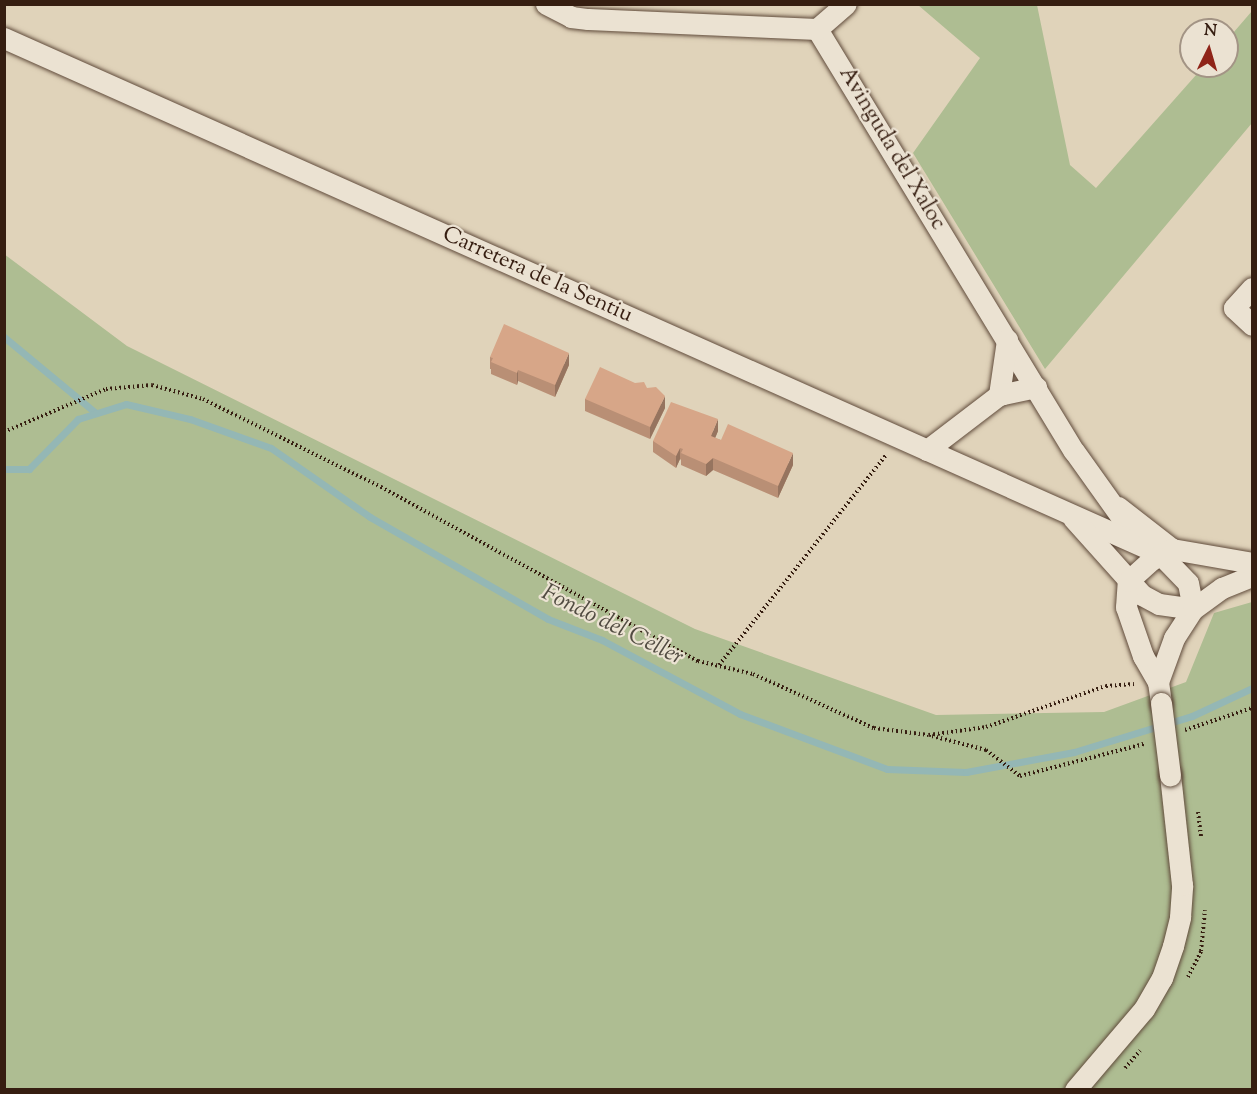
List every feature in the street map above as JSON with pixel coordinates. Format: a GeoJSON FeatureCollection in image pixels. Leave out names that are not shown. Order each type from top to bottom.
{"type":"FeatureCollection","features":[{"type":"Feature","properties":{"kind":"street"},"geometry":{"type":"LineString","coordinates":[[546,4],[571,17],[588,19],[817,28],[846,4]]}},
{"type":"Feature","properties":{"kind":"street","name":"Avinguda del Xaloc"},"geometry":{"type":"LineString","coordinates":[[817,28],[1007,340],[1133,541]]}},
{"type":"Feature","properties":{"kind":"street","name":"Carretera de la Sentiu"},"geometry":{"type":"LineString","coordinates":[[4,38],[1069,513]]}},
{"type":"Feature","properties":{"kind":"street"},"geometry":{"type":"LineString","coordinates":[[1252,288],[1234,308],[1252,325]]}},
{"type":"Feature","properties":{"kind":"street"},"geometry":{"type":"LineString","coordinates":[[999,395],[1007,340]]}},
{"type":"Feature","properties":{"kind":"street"},"geometry":{"type":"LineString","coordinates":[[927,450],[999,395],[1036,387]]}},
{"type":"Feature","properties":{"kind":"street","name":"Avinguda del Xaloc"},"geometry":{"type":"LineString","coordinates":[[1110,502],[1166,551]]}},
{"type":"Feature","properties":{"kind":"street"},"geometry":{"type":"LineString","coordinates":[[1069,513],[1133,541],[1166,551],[1252,563]]}},
{"type":"Feature","properties":{"kind":"street"},"geometry":{"type":"LineString","coordinates":[[1069,513],[1128,581],[1159,604],[1194,609]]}},
{"type":"Feature","properties":{"kind":"street"},"geometry":{"type":"LineString","coordinates":[[1075,1089],[1144,1009],[1161,978],[1173,946],[1180,917],[1182,885],[1158,682],[1143,656],[1126,608],[1128,581],[1166,551]]}},
{"type":"Feature","properties":{"kind":"street"},"geometry":{"type":"LineString","coordinates":[[1166,551],[1188,583],[1194,609]]}},
{"type":"Feature","properties":{"kind":"street"},"geometry":{"type":"LineString","coordinates":[[1158,682],[1173,638],[1194,609],[1222,588],[1252,576]]}},
{"type":"Feature","properties":{"kind":"path"},"geometry":{"type":"LineString","coordinates":[[4,432],[106,389],[152,385],[203,399],[381,487],[612,617],[698,661],[753,674],[874,728],[929,735],[986,750],[1020,776],[1146,743]]}},
{"type":"Feature","properties":{"kind":"path"},"geometry":{"type":"LineString","coordinates":[[718,665],[899,438]]}},
{"type":"Feature","properties":{"kind":"path"},"geometry":{"type":"LineString","coordinates":[[929,735],[986,727],[1106,686],[1158,682]]}},
{"type":"Feature","properties":{"kind":"path"},"geometry":{"type":"LineString","coordinates":[[1179,733],[1252,708]]}},
{"type":"Feature","properties":{"kind":"green space"},"geometry":{"type":"Polygon","coordinates":[[[918,5],[1037,5],[1070,165],[1096,188],[1193,78],[1239,78],[1239,26],[1252,11],[1252,123],[1045,369],[913,153],[980,58],[918,5]]]}},
{"type":"Feature","properties":{"kind":"green space"},"geometry":{"type":"Polygon","coordinates":[[[4,254],[127,346],[695,629],[936,715],[1104,712],[1186,682],[1214,613],[1252,602],[1252,1089],[5,1089],[4,254]]]}},
{"type":"Feature","properties":{"kind":"building"},"geometry":{"type":"Polygon","coordinates":[[[504,324],[569,353],[555,385],[491,362],[493,358],[490,357],[504,324]]]}},
{"type":"Feature","properties":{"kind":"building"},"geometry":{"type":"Polygon","coordinates":[[[600,367],[635,383],[644,382],[647,388],[656,387],[665,396],[650,427],[585,399],[600,367]]]}},
{"type":"Feature","properties":{"kind":"building"},"geometry":{"type":"Polygon","coordinates":[[[671,402],[718,419],[711,436],[721,440],[728,424],[793,453],[778,486],[713,458],[706,464],[681,453],[683,449],[680,448],[676,456],[653,441],[671,402]]]}},
{"type":"Feature","properties":{"kind":"waterway","name":"Fondo del Celler"},"geometry":{"type":"LineString","coordinates":[[4,337],[96,413]]}},
{"type":"Feature","properties":{"kind":"waterway","name":"Fondo del Celler"},"geometry":{"type":"LineString","coordinates":[[4,469],[29,469],[78,419],[126,404],[190,419],[271,448],[370,517],[548,619],[602,640],[740,714],[887,769],[966,772],[1074,752],[1192,716],[1252,688]]}}]}
